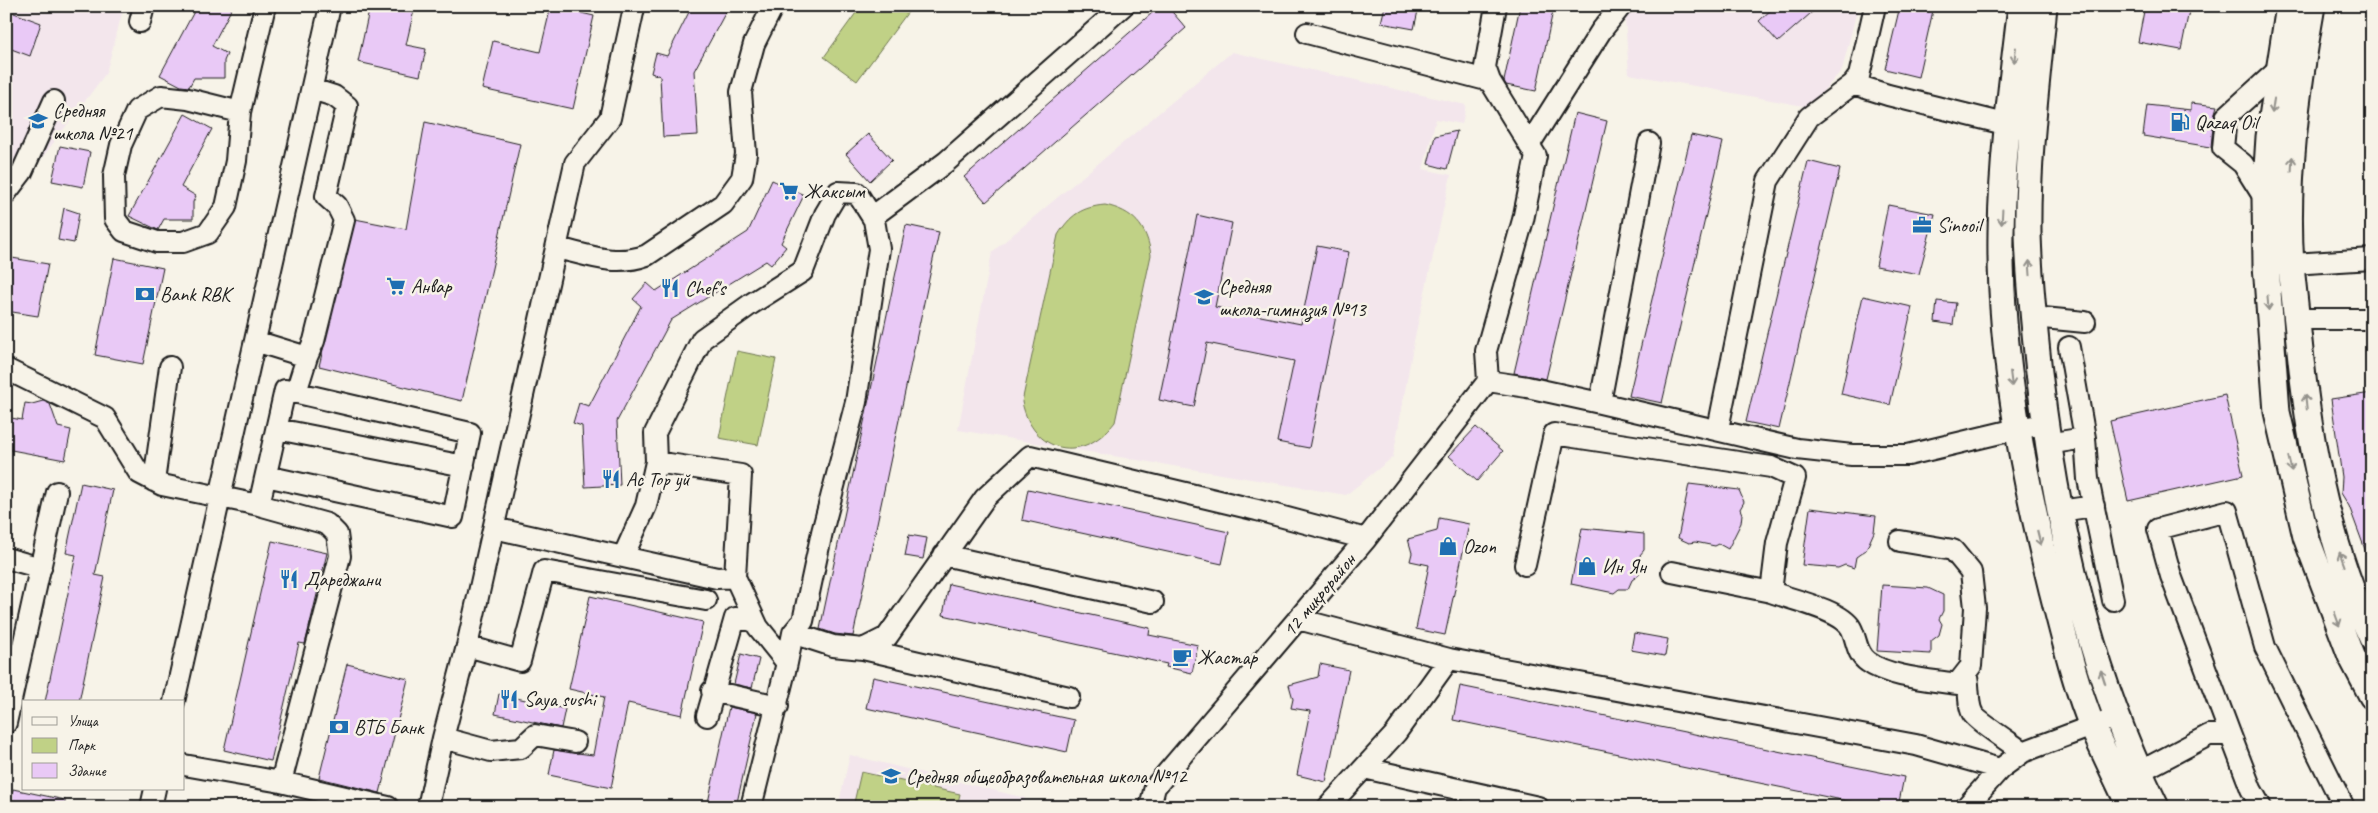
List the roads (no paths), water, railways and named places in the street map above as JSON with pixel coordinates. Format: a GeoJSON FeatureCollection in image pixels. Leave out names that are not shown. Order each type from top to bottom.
{"type":"FeatureCollection","features":[{"type":"Feature","properties":{"kind":"main road"},"geometry":{"type":"LineString","coordinates":[[2021,6],[2007,125],[2001,233],[2002,293],[2017,429],[2034,517],[2068,650],[2093,727],[2130,807]]}},
{"type":"Feature","properties":{"kind":"main road"},"geometry":{"type":"LineString","coordinates":[[2044,6],[2032,130],[2028,232],[2033,317],[2046,434],[2060,511],[2086,621],[2116,717],[2156,807]]}},
{"type":"Feature","properties":{"kind":"main road"},"geometry":{"type":"LineString","coordinates":[[2290,6],[2290,69],[2294,132],[2290,200],[2291,265],[2308,420],[2331,530],[2372,638]]}},
{"type":"Feature","properties":{"kind":"main road"},"geometry":{"type":"LineString","coordinates":[[2312,6],[2269,137],[2265,199],[2266,266],[2278,412],[2306,537],[2351,656],[2372,696]]}},
{"type":"Feature","properties":{"kind":"street"},"geometry":{"type":"LineString","coordinates":[[240,112],[188,99],[161,96],[137,110],[120,145],[114,176],[115,219],[124,231],[157,242],[183,242],[208,233],[226,207],[236,161],[240,112],[265,6]]}},
{"type":"Feature","properties":{"kind":"street"},"geometry":{"type":"LineString","coordinates":[[174,700],[330,6]]}},
{"type":"Feature","properties":{"kind":"street"},"geometry":{"type":"LineString","coordinates":[[557,248],[616,262],[632,260],[647,255],[724,204],[742,178],[746,154],[741,92],[754,44],[773,6]]}},
{"type":"Feature","properties":{"kind":"street"},"geometry":{"type":"LineString","coordinates":[[872,218],[946,162],[1123,6]]}},
{"type":"Feature","properties":{"kind":"street"},"geometry":{"type":"LineString","coordinates":[[1496,6],[1485,67],[1490,81],[1536,156],[1523,220],[1486,351],[1488,381],[1600,402],[1797,449],[1852,455],[1908,455],[2017,429],[2085,438]]}},
{"type":"Feature","properties":{"kind":"street"},"geometry":{"type":"LineString","coordinates":[[1529,145],[1601,31],[1622,6]]}},
{"type":"Feature","properties":{"kind":"street"},"geometry":{"type":"LineString","coordinates":[[1718,429],[1768,181],[1809,117],[1853,84],[1859,76],[1876,6]]}},
{"type":"Feature","properties":{"kind":"street"},"geometry":{"type":"LineString","coordinates":[[428,807],[494,528],[575,163],[610,118],[632,7]]}},
{"type":"Feature","properties":{"kind":"street"},"geometry":{"type":"LineString","coordinates":[[1307,33],[1490,81]]}},
{"type":"Feature","properties":{"kind":"street"},"geometry":{"type":"LineString","coordinates":[[2290,69],[2226,117],[2223,148],[2243,164],[2265,199],[2290,200]]}},
{"type":"Feature","properties":{"kind":"street"},"geometry":{"type":"LineString","coordinates":[[1853,84],[1888,95],[2032,130]]}},
{"type":"Feature","properties":{"kind":"street"},"geometry":{"type":"LineString","coordinates":[[296,392],[314,341],[344,220],[337,206],[326,196],[347,106],[334,96],[312,89]]}},
{"type":"Feature","properties":{"kind":"street"},"geometry":{"type":"LineString","coordinates":[[6,193],[22,172],[54,101]]}},
{"type":"Feature","properties":{"kind":"street"},"geometry":{"type":"LineString","coordinates":[[1600,402],[1649,143]]}},
{"type":"Feature","properties":{"kind":"street"},"geometry":{"type":"LineString","coordinates":[[623,557],[646,506],[656,462],[655,433],[702,339],[751,304],[803,271],[825,214],[838,192],[857,193],[872,218],[878,249],[856,402],[822,532],[803,622],[793,634],[778,706],[751,807]]}},
{"type":"Feature","properties":{"kind":"street"},"geometry":{"type":"LineString","coordinates":[[2266,266],[2372,259]]}},
{"type":"Feature","properties":{"kind":"street"},"geometry":{"type":"LineString","coordinates":[[2033,317],[2085,322]]}},
{"type":"Feature","properties":{"kind":"street"},"geometry":{"type":"LineString","coordinates":[[2297,318],[2372,319]]}},
{"type":"Feature","properties":{"kind":"street"},"geometry":{"type":"LineString","coordinates":[[255,341],[307,357]]}},
{"type":"Feature","properties":{"kind":"street"},"geometry":{"type":"LineString","coordinates":[[2069,347],[2085,438],[2088,479],[2113,600]]}},
{"type":"Feature","properties":{"kind":"street"},"geometry":{"type":"LineString","coordinates":[[154,481],[170,366]]}},
{"type":"Feature","properties":{"kind":"street"},"geometry":{"type":"LineString","coordinates":[[6,369],[105,418],[140,473],[162,485],[259,505],[326,524],[337,534],[340,544],[340,556],[281,782]]}},
{"type":"Feature","properties":{"kind":"street","name":"12 микрорайон"},"geometry":{"type":"LineString","coordinates":[[1150,807],[1155,787],[1366,539],[1488,381]]}},
{"type":"Feature","properties":{"kind":"street"},"geometry":{"type":"LineString","coordinates":[[259,505],[285,390],[470,433],[454,516],[266,476]]}},
{"type":"Feature","properties":{"kind":"street"},"geometry":{"type":"LineString","coordinates":[[277,429],[464,466]]}},
{"type":"Feature","properties":{"kind":"street"},"geometry":{"type":"LineString","coordinates":[[1525,565],[1554,434],[1771,467],[1795,478],[1777,543],[1771,592]]}},
{"type":"Feature","properties":{"kind":"street"},"geometry":{"type":"LineString","coordinates":[[863,649],[887,637],[985,498],[1030,456],[1257,510],[1366,539]]}},
{"type":"Feature","properties":{"kind":"street"},"geometry":{"type":"LineString","coordinates":[[656,462],[741,475],[735,577],[755,621],[787,664]]}},
{"type":"Feature","properties":{"kind":"street"},"geometry":{"type":"LineString","coordinates":[[6,723],[57,492]]}},
{"type":"Feature","properties":{"kind":"street"},"geometry":{"type":"LineString","coordinates":[[2060,511],[2094,506]]}},
{"type":"Feature","properties":{"kind":"street"},"geometry":{"type":"LineString","coordinates":[[2261,807],[2251,788],[2171,576],[2158,528],[2227,511],[2265,647],[2344,807]]}},
{"type":"Feature","properties":{"kind":"street"},"geometry":{"type":"LineString","coordinates":[[494,528],[717,578],[735,577]]}},
{"type":"Feature","properties":{"kind":"street"},"geometry":{"type":"LineString","coordinates":[[1672,572],[1771,592],[1833,613],[1850,626],[1858,648],[1867,662],[1908,677],[1957,684],[1971,666],[1975,608],[1971,572],[1953,550],[1900,541]]}},
{"type":"Feature","properties":{"kind":"street"},"geometry":{"type":"LineString","coordinates":[[944,555],[1153,602]]}},
{"type":"Feature","properties":{"kind":"street"},"geometry":{"type":"LineString","coordinates":[[6,558],[41,568]]}},
{"type":"Feature","properties":{"kind":"street"},"geometry":{"type":"LineString","coordinates":[[467,646],[520,661],[544,571],[706,600]]}},
{"type":"Feature","properties":{"kind":"street"},"geometry":{"type":"LineString","coordinates":[[707,716],[712,691],[735,618],[755,621]]}},
{"type":"Feature","properties":{"kind":"street"},"geometry":{"type":"LineString","coordinates":[[1298,619],[1448,659],[1916,745],[2000,769]]}},
{"type":"Feature","properties":{"kind":"street"},"geometry":{"type":"LineString","coordinates":[[793,634],[833,646],[863,649],[1069,697]]}},
{"type":"Feature","properties":{"kind":"street"},"geometry":{"type":"LineString","coordinates":[[1328,807],[1396,733],[1448,659]]}},
{"type":"Feature","properties":{"kind":"street"},"geometry":{"type":"LineString","coordinates":[[1966,673],[1970,685],[1969,702],[1973,715],[2023,752]]}},
{"type":"Feature","properties":{"kind":"street"},"geometry":{"type":"LineString","coordinates":[[712,691],[778,706]]}},
{"type":"Feature","properties":{"kind":"street"},"geometry":{"type":"LineString","coordinates":[[1966,807],[2000,769],[2023,752],[2116,717]]}},
{"type":"Feature","properties":{"kind":"street"},"geometry":{"type":"LineString","coordinates":[[2139,772],[2209,735],[2226,735],[2229,731]]}},
{"type":"Feature","properties":{"kind":"street"},"geometry":{"type":"LineString","coordinates":[[443,738],[491,751],[521,748],[535,734],[575,742]]}},
{"type":"Feature","properties":{"kind":"street"},"geometry":{"type":"LineString","coordinates":[[185,765],[281,782],[388,807]]}},
{"type":"Feature","properties":{"kind":"street"},"geometry":{"type":"LineString","coordinates":[[1364,768],[1538,807]]}},
{"type":"Feature","properties":{"kind":"street"},"geometry":{"type":"LineString","coordinates":[[151,807],[155,790]]}},
{"type":"Feature","properties":{"kind":"place","name":"Средняя школа №21"},"geometry":{"type":"Point","coordinates":[38,121]}},
{"type":"Feature","properties":{"kind":"place","name":"Qazaq Oil"},"geometry":{"type":"Point","coordinates":[2180,122]}},
{"type":"Feature","properties":{"kind":"place","name":"Жаксым"},"geometry":{"type":"Point","coordinates":[789,191]}},
{"type":"Feature","properties":{"kind":"place","name":"Sinooil"},"geometry":{"type":"Point","coordinates":[1922,225]}},
{"type":"Feature","properties":{"kind":"place","name":"Анвар"},"geometry":{"type":"Point","coordinates":[396,286]}},
{"type":"Feature","properties":{"kind":"place","name":"Chef's"},"geometry":{"type":"Point","coordinates":[670,288]}},
{"type":"Feature","properties":{"kind":"place","name":"Bank RBK"},"geometry":{"type":"Point","coordinates":[145,294]}},
{"type":"Feature","properties":{"kind":"place","name":"Средняя школа-гимназия №13"},"geometry":{"type":"Point","coordinates":[1204,297]}},
{"type":"Feature","properties":{"kind":"place","name":"Ас Тор уй"},"geometry":{"type":"Point","coordinates":[611,479]}},
{"type":"Feature","properties":{"kind":"place","name":"Ozon"},"geometry":{"type":"Point","coordinates":[1448,546]}},
{"type":"Feature","properties":{"kind":"place","name":"Ин Ян"},"geometry":{"type":"Point","coordinates":[1587,566]}},
{"type":"Feature","properties":{"kind":"place","name":"Дареджани"},"geometry":{"type":"Point","coordinates":[289,579]}},
{"type":"Feature","properties":{"kind":"place","name":"Жастар"},"geometry":{"type":"Point","coordinates":[1182,657]}},
{"type":"Feature","properties":{"kind":"place","name":"Saya sushi"},"geometry":{"type":"Point","coordinates":[509,699]}},
{"type":"Feature","properties":{"kind":"place","name":"ВТБ Банк"},"geometry":{"type":"Point","coordinates":[339,727]}},
{"type":"Feature","properties":{"kind":"place","name":"Средняя общеобразовательная школа №12"},"geometry":{"type":"Point","coordinates":[891,776]}}]}
